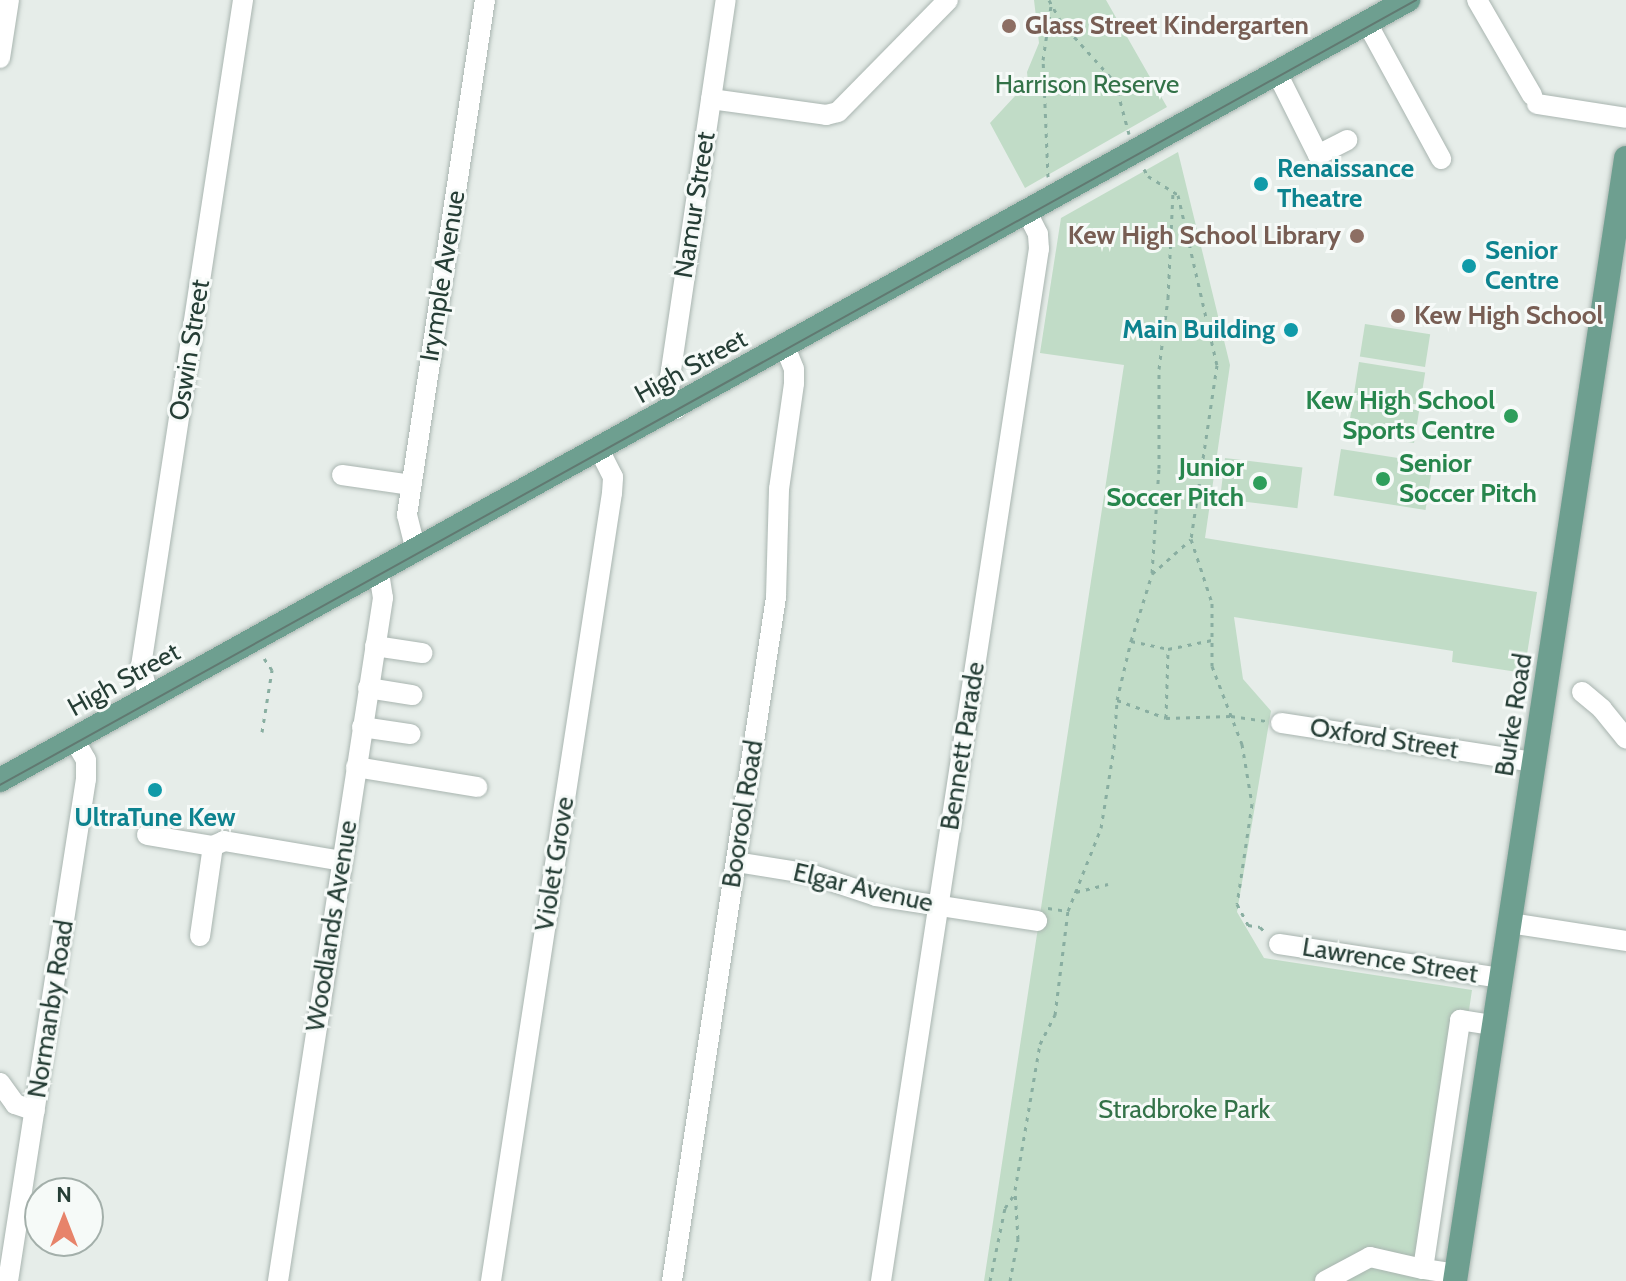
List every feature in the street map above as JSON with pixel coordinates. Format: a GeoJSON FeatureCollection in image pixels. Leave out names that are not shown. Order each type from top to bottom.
{"type":"FeatureCollection","features":[{"type":"Feature","properties":{"kind":"main road","name":"High Street"},"geometry":{"type":"LineString","coordinates":[[0,780],[676,409],[1408,0]]}},
{"type":"Feature","properties":{"kind":"main road","name":"Burke Road"},"geometry":{"type":"LineString","coordinates":[[1455,1278],[1626,158]]}},
{"type":"Feature","properties":{"kind":"street"},"geometry":{"type":"LineString","coordinates":[[0,58],[9,0]]}},
{"type":"Feature","properties":{"kind":"street","name":"Oswin Street"},"geometry":{"type":"LineString","coordinates":[[149,699],[141,666],[243,0]]}},
{"type":"Feature","properties":{"kind":"street","name":"Irymple Avenue"},"geometry":{"type":"LineString","coordinates":[[416,551],[407,524],[411,485],[485,0]]}},
{"type":"Feature","properties":{"kind":"street","name":"Namur Street"},"geometry":{"type":"LineString","coordinates":[[676,409],[669,392],[670,377],[726,0]]}},
{"type":"Feature","properties":{"kind":"street"},"geometry":{"type":"LineString","coordinates":[[711,99],[826,115],[838,112],[948,0]]}},
{"type":"Feature","properties":{"kind":"street"},"geometry":{"type":"LineString","coordinates":[[1477,0],[1535,99],[1626,118]]}},
{"type":"Feature","properties":{"kind":"street"},"geometry":{"type":"LineString","coordinates":[[1367,23],[1441,159]]}},
{"type":"Feature","properties":{"kind":"street"},"geometry":{"type":"LineString","coordinates":[[1277,73],[1318,155],[1347,140]]}},
{"type":"Feature","properties":{"kind":"street","name":"Bennett Parade"},"geometry":{"type":"LineString","coordinates":[[881,1281],[1039,249],[1038,234],[1027,212]]}},
{"type":"Feature","properties":{"kind":"street","name":"Boorool Road"},"geometry":{"type":"LineString","coordinates":[[672,1281],[776,597],[779,489],[794,383],[794,369],[785,347]]}},
{"type":"Feature","properties":{"kind":"street","name":"Violet Grove"},"geometry":{"type":"LineString","coordinates":[[491,1281],[612,493],[613,477],[599,450]]}},
{"type":"Feature","properties":{"kind":"street"},"geometry":{"type":"LineString","coordinates":[[342,475],[411,485]]}},
{"type":"Feature","properties":{"kind":"street","name":"Woodlands Avenue"},"geometry":{"type":"LineString","coordinates":[[278,1281],[383,598],[379,572]]}},
{"type":"Feature","properties":{"kind":"street"},"geometry":{"type":"LineString","coordinates":[[375,646],[422,653]]}},
{"type":"Feature","properties":{"kind":"street"},"geometry":{"type":"LineString","coordinates":[[368,688],[412,695]]}},
{"type":"Feature","properties":{"kind":"street"},"geometry":{"type":"LineString","coordinates":[[1582,692],[1602,709],[1626,739]]}},
{"type":"Feature","properties":{"kind":"street","name":"Oxford Street"},"geometry":{"type":"LineString","coordinates":[[1281,723],[1534,762]]}},
{"type":"Feature","properties":{"kind":"street"},"geometry":{"type":"LineString","coordinates":[[362,727],[410,734]]}},
{"type":"Feature","properties":{"kind":"street","name":"Normanby Road"},"geometry":{"type":"LineString","coordinates":[[8,1281],[86,779],[86,760],[74,739]]}},
{"type":"Feature","properties":{"kind":"street"},"geometry":{"type":"LineString","coordinates":[[356,767],[477,787]]}},
{"type":"Feature","properties":{"kind":"street"},"geometry":{"type":"LineString","coordinates":[[147,835],[213,846],[224,841],[342,861]]}},
{"type":"Feature","properties":{"kind":"street"},"geometry":{"type":"LineString","coordinates":[[200,936],[213,846]]}},
{"type":"Feature","properties":{"kind":"street","name":"Elgar Avenue"},"geometry":{"type":"LineString","coordinates":[[736,862],[810,874],[876,896],[939,906],[1037,914]]}},
{"type":"Feature","properties":{"kind":"street"},"geometry":{"type":"LineString","coordinates":[[1510,923],[1626,941]]}},
{"type":"Feature","properties":{"kind":"street","name":"Lawrence Street"},"geometry":{"type":"LineString","coordinates":[[1279,944],[1501,978]]}},
{"type":"Feature","properties":{"kind":"street"},"geometry":{"type":"LineString","coordinates":[[1423,1269],[1460,1020],[1493,1025]]}},
{"type":"Feature","properties":{"kind":"street"},"geometry":{"type":"LineString","coordinates":[[0,1083],[15,1104],[35,1111]]}},
{"type":"Feature","properties":{"kind":"street"},"geometry":{"type":"LineString","coordinates":[[1325,1281],[1370,1257],[1455,1278]]}},
{"type":"Feature","properties":{"kind":"path"},"geometry":{"type":"LineString","coordinates":[[1049,0],[1061,22],[1115,82],[1128,131],[1149,166],[1143,169],[1148,176],[1178,195],[1217,365],[1191,539],[1212,603],[1212,666],[1242,744],[1252,804],[1237,904],[1248,925],[1260,927],[1279,944]]}},
{"type":"Feature","properties":{"kind":"path"},"geometry":{"type":"LineString","coordinates":[[1048,177],[1043,60],[1051,6]]}},
{"type":"Feature","properties":{"kind":"path"},"geometry":{"type":"LineString","coordinates":[[1010,1281],[1018,1239],[1015,1193],[1040,1044],[1055,1015],[1068,911],[1101,828],[1117,700],[1152,574],[1159,468],[1159,369],[1168,298],[1173,190]]}},
{"type":"Feature","properties":{"kind":"path"},"geometry":{"type":"LineString","coordinates":[[1152,574],[1191,539]]}},
{"type":"Feature","properties":{"kind":"path"},"geometry":{"type":"LineString","coordinates":[[1131,641],[1168,649],[1212,640]]}},
{"type":"Feature","properties":{"kind":"path"},"geometry":{"type":"LineString","coordinates":[[1166,718],[1168,649]]}},
{"type":"Feature","properties":{"kind":"path"},"geometry":{"type":"LineString","coordinates":[[262,732],[272,670],[264,658]]}},
{"type":"Feature","properties":{"kind":"path"},"geometry":{"type":"LineString","coordinates":[[1117,700],[1166,718],[1231,716],[1281,723]]}},
{"type":"Feature","properties":{"kind":"path"},"geometry":{"type":"LineString","coordinates":[[1076,892],[1108,884]]}},
{"type":"Feature","properties":{"kind":"path"},"geometry":{"type":"LineString","coordinates":[[1037,914],[1068,911]]}},
{"type":"Feature","properties":{"kind":"path"},"geometry":{"type":"LineString","coordinates":[[990,1281],[1005,1208],[1015,1193]]}},
{"type":"Feature","properties":{"kind":"green space","name":"Harrison Reserve"},"geometry":{"type":"Polygon","coordinates":[[[1034,0],[1106,0],[1167,107],[1025,188],[990,123],[1028,82],[1027,72],[1039,43],[1034,0]]]}},
{"type":"Feature","properties":{"kind":"green space","name":"Stradbroke Park"},"geometry":{"type":"Polygon","coordinates":[[[1178,152],[1230,365],[1205,538],[1537,592],[1524,673],[1452,662],[1453,651],[1234,617],[1243,679],[1271,711],[1237,912],[1264,958],[1472,990],[1429,1281],[984,1281],[1124,365],[1040,353],[1061,218],[1178,152]]]}},
{"type":"Feature","properties":{"kind":"green space"},"geometry":{"type":"Polygon","coordinates":[[[1365,324],[1430,334],[1425,367],[1360,357],[1365,324]]]}},
{"type":"Feature","properties":{"kind":"green space"},"geometry":{"type":"Polygon","coordinates":[[[1359,362],[1425,372],[1420,405],[1354,395],[1359,362]]]}},
{"type":"Feature","properties":{"kind":"green space"},"geometry":{"type":"Polygon","coordinates":[[[1353,400],[1419,410],[1414,443],[1348,433],[1353,400]]]}},
{"type":"Feature","properties":{"kind":"green space","name":"Senior Soccer Pitch"},"geometry":{"type":"Polygon","coordinates":[[[1341,449],[1433,464],[1426,510],[1334,495],[1341,449]]]}},
{"type":"Feature","properties":{"kind":"green space","name":"Junior Soccer Pitch"},"geometry":{"type":"Polygon","coordinates":[[[1225,458],[1302,468],[1297,508],[1220,499],[1225,458]]]}},
{"type":"Feature","properties":{"kind":"tram line"},"geometry":{"type":"LineString","coordinates":[[0,785],[1416,0]]}},
{"type":"Feature","properties":{"kind":"place","name":"Glass Street Kindergarten"},"geometry":{"type":"Point","coordinates":[1009,26]}},
{"type":"Feature","properties":{"kind":"place","name":"Renaissance Theatre"},"geometry":{"type":"Point","coordinates":[1261,184]}},
{"type":"Feature","properties":{"kind":"place","name":"Kew High School Library"},"geometry":{"type":"Point","coordinates":[1357,236]}},
{"type":"Feature","properties":{"kind":"place","name":"Senior Centre"},"geometry":{"type":"Point","coordinates":[1469,266]}},
{"type":"Feature","properties":{"kind":"place","name":"Kew High School"},"geometry":{"type":"Point","coordinates":[1398,316]}},
{"type":"Feature","properties":{"kind":"place","name":"Main Building"},"geometry":{"type":"Point","coordinates":[1291,330]}},
{"type":"Feature","properties":{"kind":"place","name":"Kew High School Sports Centre"},"geometry":{"type":"Point","coordinates":[1511,416]}},
{"type":"Feature","properties":{"kind":"place","name":"Senior Soccer Pitch"},"geometry":{"type":"Point","coordinates":[1383,479]}},
{"type":"Feature","properties":{"kind":"place","name":"Junior Soccer Pitch"},"geometry":{"type":"Point","coordinates":[1260,483]}},
{"type":"Feature","properties":{"kind":"place","name":"UltraTune Kew"},"geometry":{"type":"Point","coordinates":[155,790]}}]}
